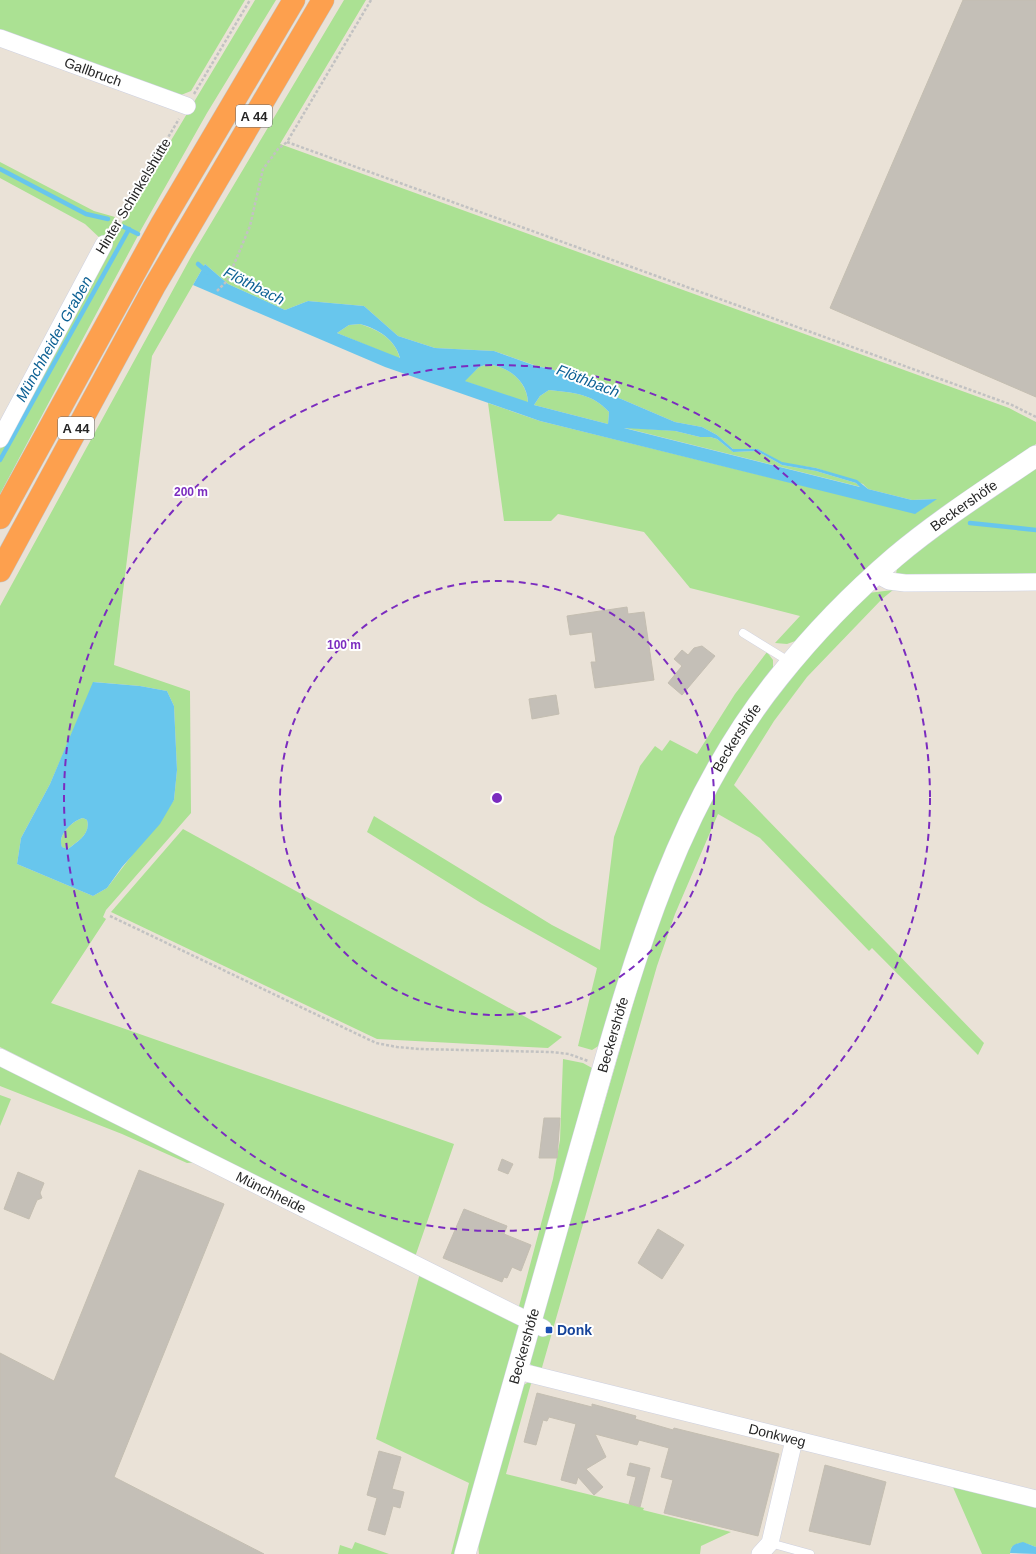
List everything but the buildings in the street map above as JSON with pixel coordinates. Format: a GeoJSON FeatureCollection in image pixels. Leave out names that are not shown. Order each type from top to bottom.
{"type":"FeatureCollection","features":[{"type":"Feature","properties":{"kind":"highway","name":"A 44"},"geometry":{"type":"LineString","coordinates":[[0,518],[133,274],[294,0]]}},
{"type":"Feature","properties":{"kind":"highway","name":"A 44"},"geometry":{"type":"LineString","coordinates":[[0,571],[154,287],[323,0]]}},
{"type":"Feature","properties":{"kind":"street","name":"Gallbruch"},"geometry":{"type":"LineString","coordinates":[[0,38],[187,106]]}},
{"type":"Feature","properties":{"kind":"street","name":"Hinter Schinkelshütte"},"geometry":{"type":"LineString","coordinates":[[0,439],[104,244]]}},
{"type":"Feature","properties":{"kind":"street","name":"Beckershöfe"},"geometry":{"type":"LineString","coordinates":[[465,1554],[518,1371],[537,1326],[603,1068],[649,919],[667,871],[708,785],[735,738],[791,662],[818,632],[876,574],[939,523],[1036,456]]}},
{"type":"Feature","properties":{"kind":"street"},"geometry":{"type":"LineString","coordinates":[[876,574],[889,581],[899,583],[1036,582]]}},
{"type":"Feature","properties":{"kind":"street","name":"Münchheide"},"geometry":{"type":"LineString","coordinates":[[0,1057],[537,1326]]}},
{"type":"Feature","properties":{"kind":"street","name":"Donkweg"},"geometry":{"type":"LineString","coordinates":[[518,1371],[1036,1499]]}},
{"type":"Feature","properties":{"kind":"street"},"geometry":{"type":"LineString","coordinates":[[765,1549],[794,1440]]}},
{"type":"Feature","properties":{"kind":"lane"},"geometry":{"type":"LineString","coordinates":[[743,633],[791,662]]}},
{"type":"Feature","properties":{"kind":"lane"},"geometry":{"type":"LineString","coordinates":[[765,1549],[810,1554]]}},
{"type":"Feature","properties":{"kind":"path","name":"Hinter Schinkelshütte"},"geometry":{"type":"LineString","coordinates":[[104,244],[250,0]]}},
{"type":"Feature","properties":{"kind":"path"},"geometry":{"type":"LineString","coordinates":[[217,291],[227,281],[250,226],[263,169],[278,149],[287,142],[371,0]]}},
{"type":"Feature","properties":{"kind":"path"},"geometry":{"type":"LineString","coordinates":[[287,142],[1012,405],[1036,417]]}},
{"type":"Feature","properties":{"kind":"path"},"geometry":{"type":"LineString","coordinates":[[110,916],[376,1043],[404,1048],[556,1052],[584,1059],[603,1068]]}},
{"type":"Feature","properties":{"kind":"green space"},"geometry":{"type":"Polygon","coordinates":[[[0,0],[245,0],[191,91],[176,97],[0,33],[0,0]]]}},
{"type":"Feature","properties":{"kind":"green space"},"geometry":{"type":"Polygon","coordinates":[[[255,0],[276,0],[207,113],[142,228],[0,494],[0,449],[111,248],[112,239],[255,0]]]}},
{"type":"Feature","properties":{"kind":"green space"},"geometry":{"type":"Polygon","coordinates":[[[344,0],[366,0],[280,144],[1009,408],[1036,422],[1036,444],[927,520],[798,640],[787,644],[775,643],[800,616],[690,588],[644,532],[558,514],[551,521],[504,521],[488,403],[540,421],[915,513],[936,499],[912,500],[868,489],[863,484],[816,468],[782,463],[758,449],[733,449],[717,435],[702,427],[675,422],[551,369],[537,366],[494,351],[435,348],[398,336],[364,306],[308,301],[285,310],[228,284],[205,264],[152,356],[114,665],[190,691],[191,813],[106,910],[103,917],[106,919],[51,1003],[454,1144],[415,1257],[0,1047],[0,606],[192,255],[344,0]],[[94,682],[50,784],[21,838],[17,864],[93,896],[107,888],[174,800],[177,770],[174,706],[167,691],[140,686],[94,682]]]}},
{"type":"Feature","properties":{"kind":"green space"},"geometry":{"type":"Polygon","coordinates":[[[0,162],[94,211],[115,217],[102,240],[85,224],[0,178],[0,162]]]}},
{"type":"Feature","properties":{"kind":"green space"},"geometry":{"type":"Polygon","coordinates":[[[360,324],[374,329],[385,336],[398,352],[400,359],[337,333],[349,325],[360,324]]]}},
{"type":"Feature","properties":{"kind":"green space"},"geometry":{"type":"Polygon","coordinates":[[[488,364],[503,368],[516,376],[524,388],[528,403],[464,381],[479,367],[488,364]]]}},
{"type":"Feature","properties":{"kind":"green space"},"geometry":{"type":"Polygon","coordinates":[[[549,390],[582,395],[596,401],[609,412],[608,424],[534,405],[540,396],[549,390]]]}},
{"type":"Feature","properties":{"kind":"green space"},"geometry":{"type":"Polygon","coordinates":[[[621,427],[675,431],[700,437],[710,437],[717,439],[733,452],[757,451],[782,465],[816,471],[856,483],[861,487],[621,427]]]}},
{"type":"Feature","properties":{"kind":"green space"},"geometry":{"type":"Polygon","coordinates":[[[1036,462],[1036,577],[896,574],[897,568],[942,529],[1036,462]]]}},
{"type":"Feature","properties":{"kind":"green space"},"geometry":{"type":"Polygon","coordinates":[[[893,590],[882,599],[807,677],[774,721],[734,785],[984,1043],[978,1055],[872,948],[869,951],[760,838],[718,814],[675,914],[657,966],[541,1371],[530,1364],[530,1360],[662,904],[722,774],[785,678],[868,593],[893,590]]]}},
{"type":"Feature","properties":{"kind":"green space"},"geometry":{"type":"Polygon","coordinates":[[[767,652],[773,660],[773,669],[738,720],[600,1045],[592,1050],[578,1046],[597,968],[481,903],[367,832],[374,816],[552,925],[600,950],[614,837],[640,766],[655,746],[662,751],[670,740],[697,754],[735,694],[767,652]]]}},
{"type":"Feature","properties":{"kind":"green space"},"geometry":{"type":"Polygon","coordinates":[[[83,818],[87,820],[88,825],[83,837],[68,849],[62,847],[61,842],[66,829],[74,822],[83,818]]]}},
{"type":"Feature","properties":{"kind":"green space"},"geometry":{"type":"Polygon","coordinates":[[[183,829],[562,1037],[548,1048],[377,1039],[111,912],[183,829]]]}},
{"type":"Feature","properties":{"kind":"green space"},"geometry":{"type":"Polygon","coordinates":[[[563,1059],[583,1063],[592,1068],[525,1308],[518,1310],[553,1179],[560,1140],[563,1059]]]}},
{"type":"Feature","properties":{"kind":"green space"},"geometry":{"type":"Polygon","coordinates":[[[0,1061],[199,1162],[187,1163],[122,1134],[0,1086],[0,1061]]]}},
{"type":"Feature","properties":{"kind":"green space"},"geometry":{"type":"Polygon","coordinates":[[[0,1095],[11,1099],[0,1126],[0,1095]]]}},
{"type":"Feature","properties":{"kind":"green space"},"geometry":{"type":"Polygon","coordinates":[[[420,1273],[520,1325],[459,1554],[451,1554],[469,1483],[376,1439],[420,1273]]]}},
{"type":"Feature","properties":{"kind":"green space"},"geometry":{"type":"Polygon","coordinates":[[[532,1380],[506,1474],[644,1508],[643,1510],[731,1532],[701,1546],[700,1554],[479,1554],[478,1543],[522,1386],[532,1380]]]}},
{"type":"Feature","properties":{"kind":"green space"},"geometry":{"type":"Polygon","coordinates":[[[952,1485],[1036,1506],[1036,1547],[1026,1543],[1020,1543],[1011,1548],[1010,1554],[982,1554],[952,1485]]]}},
{"type":"Feature","properties":{"kind":"green space"},"geometry":{"type":"Polygon","coordinates":[[[355,1542],[389,1554],[338,1554],[340,1545],[352,1549],[355,1542]]]}},
{"type":"Feature","properties":{"kind":"water"},"geometry":{"type":"Polygon","coordinates":[[[205,264],[228,284],[285,310],[308,301],[364,306],[398,336],[435,348],[494,351],[536,366],[551,369],[675,422],[702,427],[717,435],[733,449],[758,449],[782,462],[816,468],[857,480],[868,489],[912,500],[937,499],[915,514],[540,421],[385,367],[193,285],[205,264]],[[360,324],[349,325],[337,333],[400,358],[398,351],[390,340],[379,332],[360,324]],[[488,364],[479,367],[465,381],[528,402],[527,394],[516,376],[503,368],[488,364]],[[549,390],[540,396],[534,405],[608,424],[609,412],[589,397],[574,393],[549,390]],[[624,428],[860,487],[856,483],[816,471],[782,465],[757,451],[733,452],[717,439],[710,437],[700,437],[675,431],[624,428]]]}},
{"type":"Feature","properties":{"kind":"water"},"geometry":{"type":"Polygon","coordinates":[[[93,682],[140,686],[167,691],[174,706],[177,770],[174,800],[160,824],[122,867],[107,888],[93,896],[17,864],[21,838],[50,784],[93,682]],[[83,818],[74,822],[66,829],[61,842],[62,847],[68,849],[83,837],[88,825],[87,820],[83,818]]]}},
{"type":"Feature","properties":{"kind":"water"},"geometry":{"type":"Polygon","coordinates":[[[1023,1542],[1036,1547],[1036,1554],[1010,1553],[1011,1548],[1014,1545],[1023,1542]]]}},
{"type":"Feature","properties":{"kind":"waterway","name":"Flöthbach"},"geometry":{"type":"LineString","coordinates":[[0,169],[86,214],[108,219]]}},
{"type":"Feature","properties":{"kind":"waterway","name":"Flöthbach"},"geometry":{"type":"LineString","coordinates":[[122,226],[138,234]]}},
{"type":"Feature","properties":{"kind":"waterway","name":"Münchheider Graben"},"geometry":{"type":"LineString","coordinates":[[0,460],[129,229]]}},
{"type":"Feature","properties":{"kind":"waterway","name":"Flöthbach"},"geometry":{"type":"LineString","coordinates":[[198,264],[207,272]]}},
{"type":"Feature","properties":{"kind":"waterway","name":"Flöthbach"},"geometry":{"type":"LineString","coordinates":[[970,523],[1036,530]]}},
{"type":"Feature","properties":{"kind":"place","name":"Donk"},"geometry":{"type":"Point","coordinates":[549,1330]}}]}
